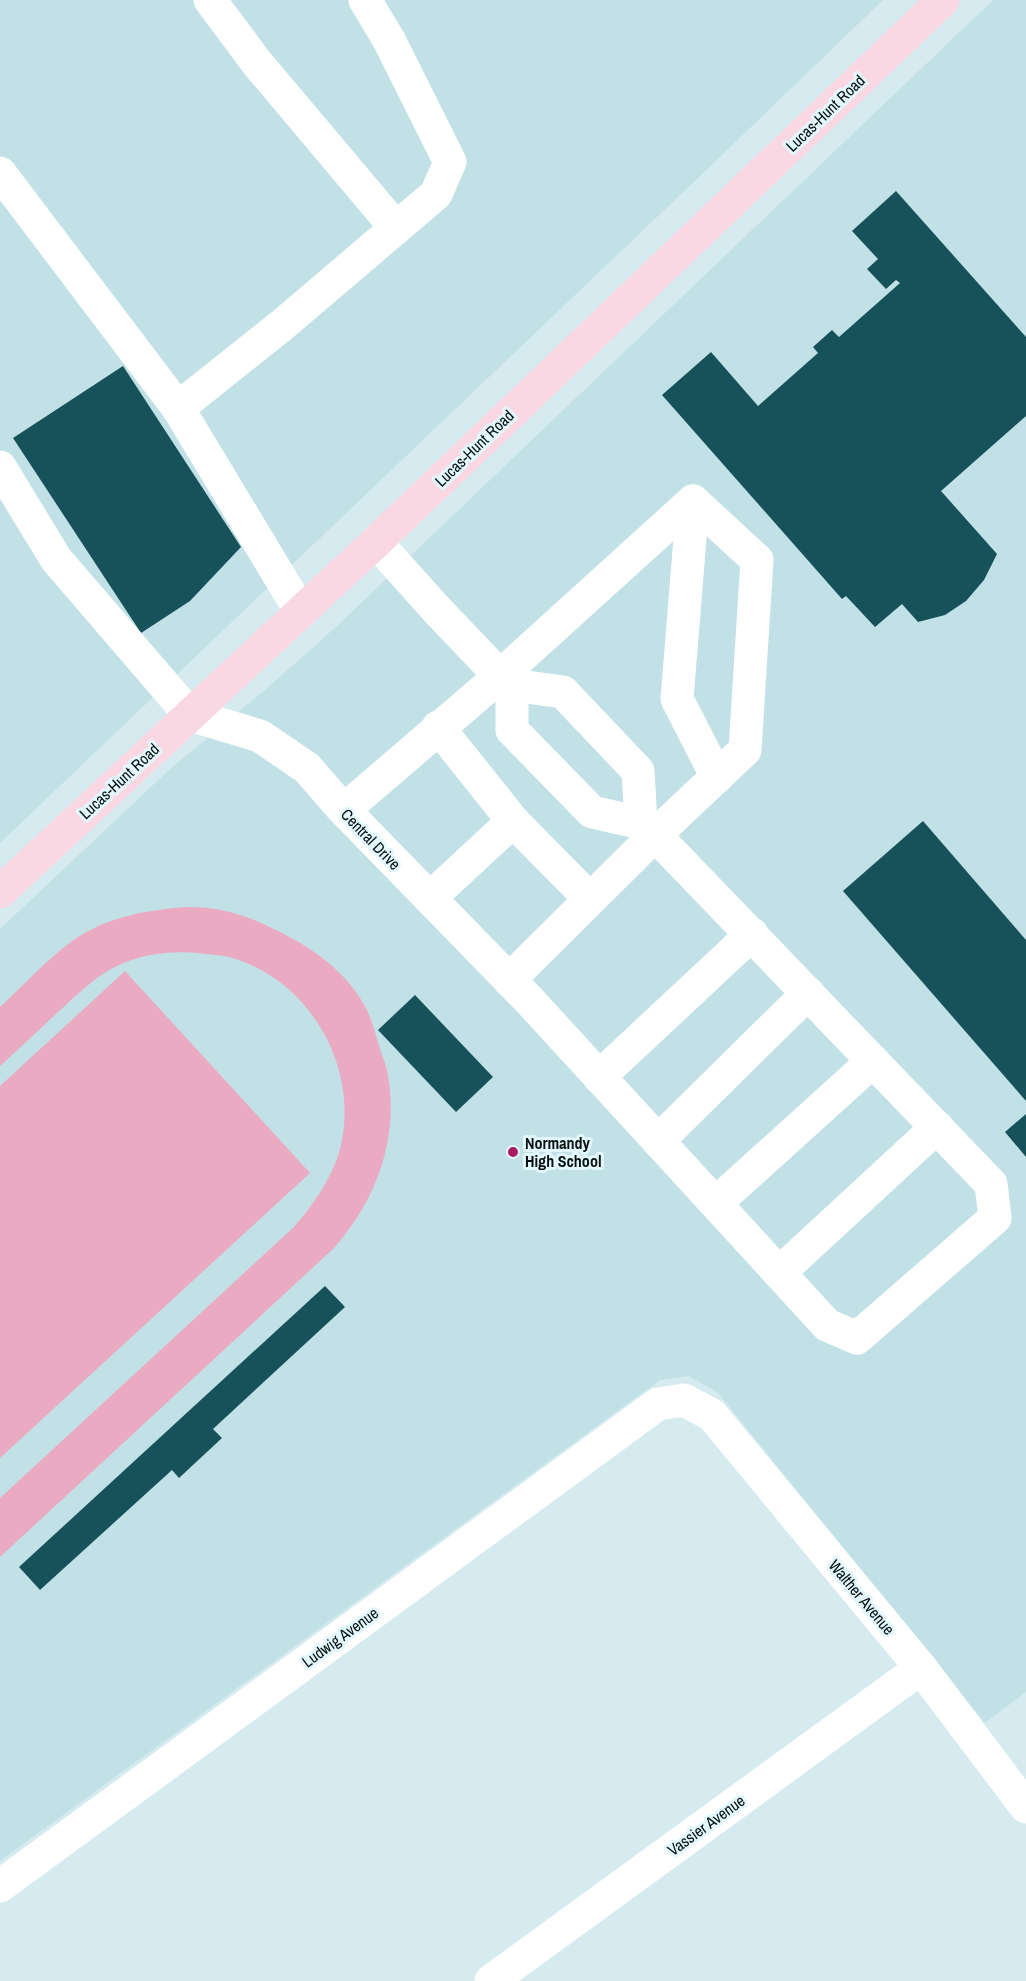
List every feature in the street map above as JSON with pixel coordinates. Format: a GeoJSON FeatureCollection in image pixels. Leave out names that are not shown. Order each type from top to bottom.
{"type":"FeatureCollection","features":[{"type":"Feature","properties":{"kind":"main road","name":"Lucas-Hunt Road"},"geometry":{"type":"LineString","coordinates":[[0,892],[376,542],[943,0]]}},
{"type":"Feature","properties":{"kind":"street"},"geometry":{"type":"LineString","coordinates":[[210,0],[257,63],[396,228]]}},
{"type":"Feature","properties":{"kind":"street"},"geometry":{"type":"LineString","coordinates":[[178,408],[281,326],[436,194],[450,162],[389,40],[365,0]]}},
{"type":"Feature","properties":{"kind":"street"},"geometry":{"type":"LineString","coordinates":[[0,173],[178,408],[301,612]]}},
{"type":"Feature","properties":{"kind":"street"},"geometry":{"type":"LineString","coordinates":[[0,467],[56,559],[190,715]]}},
{"type":"Feature","properties":{"kind":"street"},"geometry":{"type":"LineString","coordinates":[[344,810],[438,727],[506,680],[693,501]]}},
{"type":"Feature","properties":{"kind":"street"},"geometry":{"type":"LineString","coordinates":[[519,990],[648,829],[717,777],[745,750],[757,560],[693,501]]}},
{"type":"Feature","properties":{"kind":"street"},"geometry":{"type":"LineString","coordinates":[[693,501],[677,699],[717,777]]}},
{"type":"Feature","properties":{"kind":"street"},"geometry":{"type":"LineString","coordinates":[[376,542],[437,610],[506,680],[563,692],[638,771],[648,829]]}},
{"type":"Feature","properties":{"kind":"street"},"geometry":{"type":"LineString","coordinates":[[506,680],[512,730],[592,812],[648,829],[937,1127],[779,1273]]}},
{"type":"Feature","properties":{"kind":"street","name":"Central Drive"},"geometry":{"type":"LineString","coordinates":[[190,715],[260,736],[307,768],[344,810],[519,990],[827,1324],[857,1338],[995,1218],[991,1184],[937,1127]]}},
{"type":"Feature","properties":{"kind":"street"},"geometry":{"type":"LineString","coordinates":[[438,727],[513,821],[590,899]]}},
{"type":"Feature","properties":{"kind":"street"},"geometry":{"type":"LineString","coordinates":[[430,898],[513,821]]}},
{"type":"Feature","properties":{"kind":"street"},"geometry":{"type":"LineString","coordinates":[[599,1077],[752,934]]}},
{"type":"Feature","properties":{"kind":"street"},"geometry":{"type":"LineString","coordinates":[[658,1141],[808,993]]}},
{"type":"Feature","properties":{"kind":"street"},"geometry":{"type":"LineString","coordinates":[[716,1203],[873,1060]]}},
{"type":"Feature","properties":{"kind":"street","name":"Walther Avenue"},"geometry":{"type":"LineString","coordinates":[[684,1400],[712,1415],[921,1668],[1026,1807]]}},
{"type":"Feature","properties":{"kind":"street","name":"Ludwig Avenue"},"geometry":{"type":"LineString","coordinates":[[0,1886],[658,1404],[684,1400]]}},
{"type":"Feature","properties":{"kind":"street","name":"Vassier Avenue"},"geometry":{"type":"LineString","coordinates":[[491,1981],[921,1668]]}},
{"type":"Feature","properties":{"kind":"shaded area"},"geometry":{"type":"Polygon","coordinates":[[[0,0],[883,0],[0,843],[0,0]]]}},
{"type":"Feature","properties":{"kind":"shaded area","name":"Normandy High School"},"geometry":{"type":"Polygon","coordinates":[[[993,0],[1026,0],[1026,1692],[985,1723],[718,1393],[689,1376],[660,1380],[0,1861],[0,929],[169,770],[337,626],[993,0]]]}},
{"type":"Feature","properties":{"kind":"shaded area"},"geometry":{"type":"Polygon","coordinates":[[[187,907],[211,908],[234,913],[278,931],[315,952],[337,970],[356,991],[371,1019],[388,1076],[391,1100],[390,1123],[381,1168],[362,1210],[334,1248],[0,1557],[0,1498],[294,1227],[322,1189],[338,1156],[345,1115],[342,1085],[334,1056],[321,1029],[304,1005],[282,984],[257,968],[229,957],[174,952],[142,957],[121,964],[87,986],[0,1066],[0,1007],[53,956],[85,933],[113,920],[157,910],[187,907]]]}},
{"type":"Feature","properties":{"kind":"shaded area"},"geometry":{"type":"Polygon","coordinates":[[[125,971],[310,1173],[0,1458],[0,1086],[125,971]]]}},
{"type":"Feature","properties":{"kind":"building"},"geometry":{"type":"Polygon","coordinates":[[[896,191],[1026,337],[1026,416],[941,491],[997,554],[984,580],[966,601],[945,615],[918,622],[902,604],[875,627],[846,596],[842,599],[662,395],[711,352],[758,406],[818,353],[813,347],[832,330],[839,337],[900,283],[896,280],[886,289],[867,269],[878,259],[852,231],[896,191]]]}},
{"type":"Feature","properties":{"kind":"building"},"geometry":{"type":"Polygon","coordinates":[[[123,366],[241,547],[190,601],[141,633],[13,438],[123,366]]]}},
{"type":"Feature","properties":{"kind":"building"},"geometry":{"type":"Polygon","coordinates":[[[923,821],[1026,940],[1026,1101],[843,891],[923,821]]]}},
{"type":"Feature","properties":{"kind":"building"},"geometry":{"type":"Polygon","coordinates":[[[415,995],[493,1077],[456,1112],[378,1030],[415,995]]]}},
{"type":"Feature","properties":{"kind":"building"},"geometry":{"type":"Polygon","coordinates":[[[1026,1114],[1026,1157],[1005,1132],[1026,1114]]]}},
{"type":"Feature","properties":{"kind":"building"},"geometry":{"type":"Polygon","coordinates":[[[325,1286],[345,1307],[213,1429],[222,1438],[179,1478],[172,1470],[40,1590],[19,1567],[325,1286]]]}},
{"type":"Feature","properties":{"kind":"place","name":"Normandy High School"},"geometry":{"type":"Point","coordinates":[513,1152]}}]}
